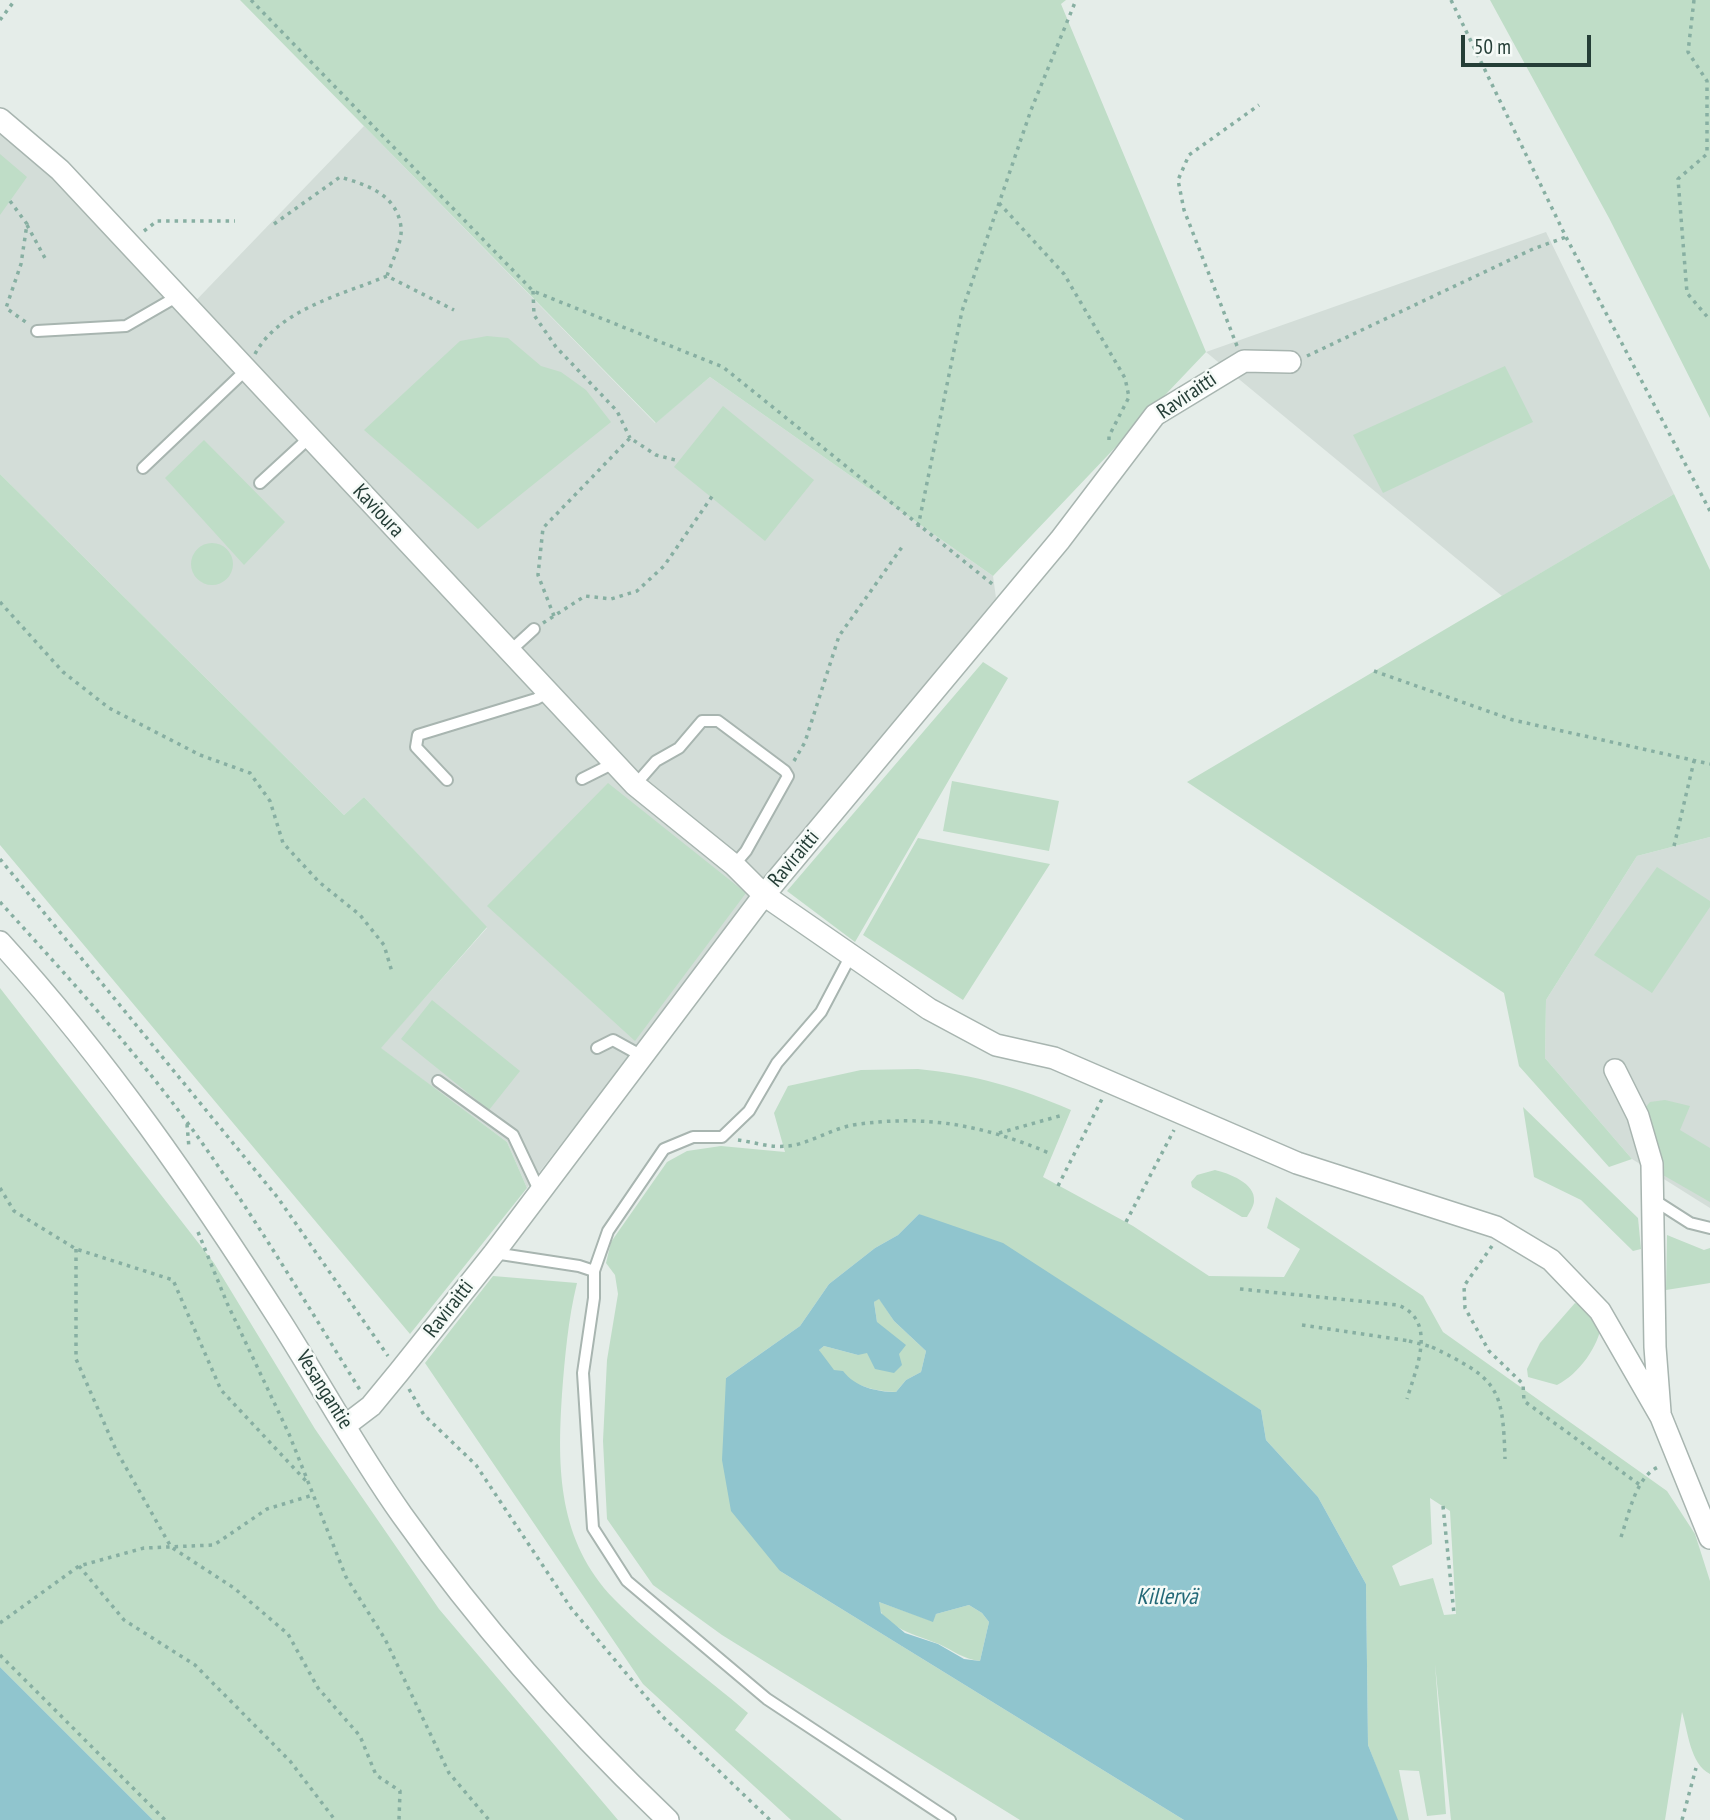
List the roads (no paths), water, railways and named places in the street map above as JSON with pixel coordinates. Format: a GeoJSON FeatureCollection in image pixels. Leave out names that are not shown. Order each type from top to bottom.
{"type":"FeatureCollection","features":[{"type":"Feature","properties":{"kind":"street","name":"Kavioura"},"geometry":{"type":"LineString","coordinates":[[0,119],[60,170],[635,785],[734,865],[764,895],[850,957],[929,1009],[996,1045],[1054,1058],[1297,1163],[1496,1227],[1550,1260],[1600,1311],[1661,1417]]}},
{"type":"Feature","properties":{"kind":"street","name":"Raviraitti"},"geometry":{"type":"LineString","coordinates":[[346,1425],[371,1406],[399,1372],[494,1253],[764,895],[1011,599],[1155,415],[1244,360],[1290,362]]}},
{"type":"Feature","properties":{"kind":"street","name":"Vesangantie"},"geometry":{"type":"LineString","coordinates":[[0,942],[61,1014],[191,1185],[400,1512],[452,1583],[543,1692],[668,1820]]}},
{"type":"Feature","properties":{"kind":"street"},"geometry":{"type":"LineString","coordinates":[[1615,1070],[1638,1116],[1652,1164],[1655,1348],[1661,1417],[1710,1538]]}},
{"type":"Feature","properties":{"kind":"lane"},"geometry":{"type":"LineString","coordinates":[[37,331],[126,326],[178,296]]}},
{"type":"Feature","properties":{"kind":"lane"},"geometry":{"type":"LineString","coordinates":[[143,468],[247,369]]}},
{"type":"Feature","properties":{"kind":"lane"},"geometry":{"type":"LineString","coordinates":[[260,483],[309,438]]}},
{"type":"Feature","properties":{"kind":"lane"},"geometry":{"type":"LineString","coordinates":[[510,651],[534,629]]}},
{"type":"Feature","properties":{"kind":"lane"},"geometry":{"type":"LineString","coordinates":[[447,780],[416,747],[418,736],[523,704],[549,692]]}},
{"type":"Feature","properties":{"kind":"lane"},"geometry":{"type":"LineString","coordinates":[[635,785],[656,761],[679,748],[702,721],[718,720],[785,771],[788,776],[746,851],[734,865]]}},
{"type":"Feature","properties":{"kind":"lane"},"geometry":{"type":"LineString","coordinates":[[582,779],[614,763]]}},
{"type":"Feature","properties":{"kind":"lane"},"geometry":{"type":"LineString","coordinates":[[850,957],[821,1012],[777,1063],[749,1111],[722,1137],[694,1137],[664,1149],[608,1231],[594,1271],[594,1298],[583,1373],[593,1528],[627,1581],[757,1691],[950,1820]]}},
{"type":"Feature","properties":{"kind":"lane"},"geometry":{"type":"LineString","coordinates":[[597,1048],[613,1040],[642,1056]]}},
{"type":"Feature","properties":{"kind":"lane"},"geometry":{"type":"LineString","coordinates":[[438,1081],[513,1135],[539,1190]]}},
{"type":"Feature","properties":{"kind":"lane"},"geometry":{"type":"LineString","coordinates":[[1654,1200],[1690,1223],[1710,1228]]}},
{"type":"Feature","properties":{"kind":"lane"},"geometry":{"type":"LineString","coordinates":[[494,1253],[579,1266],[594,1271]]}},
{"type":"Feature","properties":{"kind":"water","name":"Killervä"},"geometry":{"type":"Polygon","coordinates":[[[919,1214],[1003,1243],[1261,1410],[1266,1440],[1318,1497],[1366,1584],[1368,1745],[1398,1820],[1184,1820],[780,1571],[731,1511],[722,1460],[726,1378],[800,1326],[829,1284],[875,1248],[898,1235],[919,1214]],[[879,1299],[874,1302],[877,1322],[906,1345],[899,1354],[902,1365],[894,1373],[875,1369],[867,1353],[858,1355],[824,1346],[819,1350],[834,1370],[843,1371],[860,1385],[874,1390],[896,1392],[906,1380],[921,1372],[926,1351],[894,1321],[879,1299]],[[879,1602],[881,1613],[905,1633],[938,1644],[964,1659],[980,1661],[989,1622],[982,1613],[969,1605],[936,1614],[933,1622],[879,1602]]]}},
{"type":"Feature","properties":{"kind":"water"},"geometry":{"type":"Polygon","coordinates":[[[0,1667],[153,1820],[0,1820],[0,1667]]]}}]}
